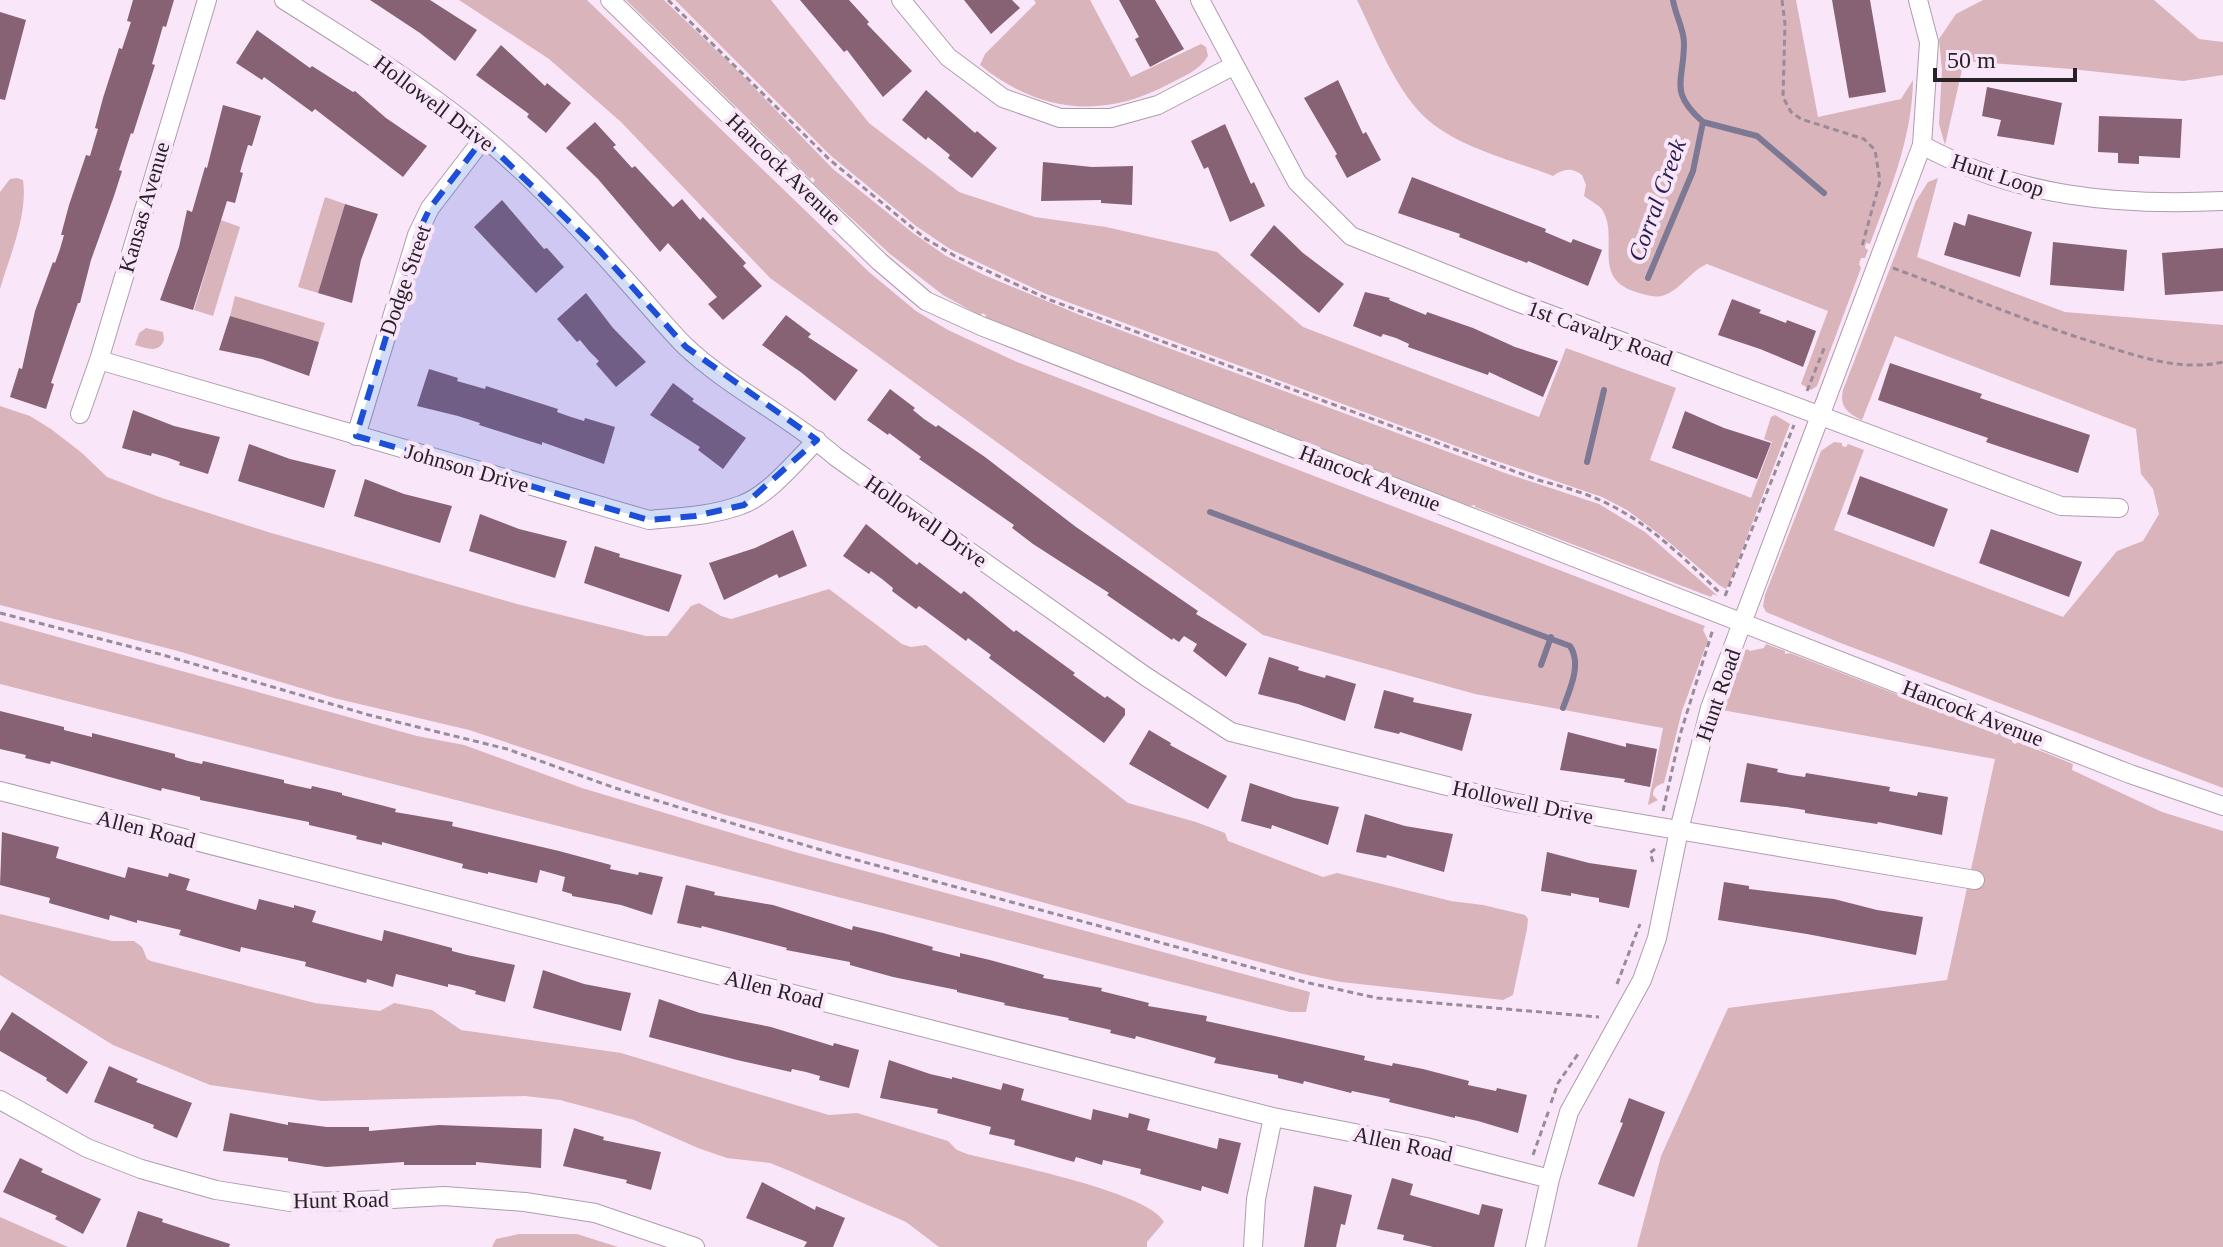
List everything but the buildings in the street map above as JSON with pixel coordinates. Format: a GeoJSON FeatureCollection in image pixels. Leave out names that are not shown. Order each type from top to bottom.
{"type":"FeatureCollection","features":[{"type":"Feature","properties":{"kind":"street","name":"Kansas Avenue"},"geometry":{"type":"LineString","coordinates":[[80,414],[207,0]]}},
{"type":"Feature","properties":{"kind":"street","name":"Hollowell Drive"},"geometry":{"type":"LineString","coordinates":[[284,0],[363,49],[511,161],[600,251],[686,347],[754,399],[817,440],[849,467],[1145,676],[1231,732],[1511,802],[1975,880]]}},
{"type":"Feature","properties":{"kind":"street","name":"Hancock Avenue"},"geometry":{"type":"LineString","coordinates":[[610,0],[880,262],[926,301],[1024,343],[2130,774],[2223,806]]}},
{"type":"Feature","properties":{"kind":"street"},"geometry":{"type":"LineString","coordinates":[[901,0],[948,57],[1003,98],[1060,118],[1111,118],[1158,105],[1233,66]]}},
{"type":"Feature","properties":{"kind":"street","name":"1st Cavalry Road"},"geometry":{"type":"LineString","coordinates":[[1200,0],[1297,182],[1351,236],[2061,506],[2119,508]]}},
{"type":"Feature","properties":{"kind":"street"},"geometry":{"type":"LineString","coordinates":[[1918,0],[1929,42],[1922,145]]}},
{"type":"Feature","properties":{"kind":"street","name":"Dodge Street"},"geometry":{"type":"LineString","coordinates":[[356,436],[417,235],[430,208],[483,139]]}},
{"type":"Feature","properties":{"kind":"street","name":"Hunt Road"},"geometry":{"type":"LineString","coordinates":[[1535,1247],[1569,1112],[1642,980],[1657,938],[1679,830],[1710,708],[1922,145]]}},
{"type":"Feature","properties":{"kind":"street","name":"Hunt Loop"},"geometry":{"type":"LineString","coordinates":[[1922,145],[2028,189],[2076,197],[2191,203],[2223,201]]}},
{"type":"Feature","properties":{"kind":"street","name":"Johnson Drive"},"geometry":{"type":"LineString","coordinates":[[99,360],[649,520],[695,516],[744,505],[775,481],[817,440]]}},
{"type":"Feature","properties":{"kind":"street","name":"Allen Road"},"geometry":{"type":"LineString","coordinates":[[0,791],[1273,1117],[1426,1147],[1550,1179]]}},
{"type":"Feature","properties":{"kind":"street","name":"Hunt Road"},"geometry":{"type":"LineString","coordinates":[[0,1100],[87,1148],[141,1169],[216,1190],[290,1202],[444,1196],[525,1202],[595,1213],[695,1247]]}},
{"type":"Feature","properties":{"kind":"street"},"geometry":{"type":"LineString","coordinates":[[1253,1247],[1256,1199],[1273,1117]]}},
{"type":"Feature","properties":{"kind":"path"},"geometry":{"type":"LineString","coordinates":[[668,0],[830,160],[926,239],[955,256],[1050,300],[1538,480],[1577,491],[1613,507],[1668,545],[1725,597]]}},
{"type":"Feature","properties":{"kind":"path"},"geometry":{"type":"LineString","coordinates":[[1782,0],[1785,24],[1783,97],[1791,112],[1801,119],[1864,139],[1875,150],[1880,181],[1860,255],[2039,326],[2154,361],[2208,366],[2223,362]]}},
{"type":"Feature","properties":{"kind":"path"},"geometry":{"type":"LineString","coordinates":[[0,613],[163,655],[369,715],[507,749],[615,788],[831,853],[1309,983],[1377,998],[1603,1017]]}},
{"type":"Feature","properties":{"kind":"highlighted area"},"geometry":{"type":"Polygon","coordinates":[[[483,139],[600,251],[686,347],[817,440],[744,505],[695,516],[649,520],[356,436],[417,235],[430,208],[483,139]]]}},
{"type":"Feature","properties":{"kind":"shaded area"},"geometry":{"type":"Polygon","coordinates":[[[459,0],[587,0],[869,272],[916,311],[948,330],[1017,362],[1705,626],[1703,630],[1708,640],[1682,711],[1664,783],[1654,790],[1653,795],[1658,800],[1648,805],[1663,728],[1475,694],[1263,635],[770,278],[621,122],[549,59],[459,0]]]}},
{"type":"Feature","properties":{"kind":"shaded area"},"geometry":{"type":"Polygon","coordinates":[[[626,0],[664,0],[833,169],[946,256],[1080,315],[1505,473],[1599,504],[1645,532],[1718,596],[1713,594],[1711,597],[1475,505],[1470,506],[1279,433],[1276,429],[1078,357],[1079,354],[1075,352],[1074,355],[985,318],[986,315],[982,313],[981,316],[943,295],[890,254],[626,0]]]}},
{"type":"Feature","properties":{"kind":"shaded area"},"geometry":{"type":"Polygon","coordinates":[[[675,0],[771,0],[869,123],[959,192],[1035,217],[1106,227],[1217,252],[1303,327],[1539,417],[1566,348],[1676,388],[1650,460],[1751,498],[1772,442],[1764,439],[1771,417],[1775,415],[1790,424],[1729,584],[1726,589],[1719,585],[1663,537],[1627,510],[1602,497],[1488,458],[1046,294],[950,249],[916,226],[830,155],[675,0]]]}},
{"type":"Feature","properties":{"kind":"shaded area"},"geometry":{"type":"Polygon","coordinates":[[[1034,0],[1090,0],[1131,77],[1201,44],[1206,47],[1208,56],[1186,76],[1119,103],[1071,106],[1048,101],[1002,81],[980,65],[985,54],[1036,3],[1034,0]]]}},
{"type":"Feature","properties":{"kind":"shaded area"},"geometry":{"type":"Polygon","coordinates":[[[1357,0],[1796,0],[1818,117],[1901,99],[1913,80],[1909,123],[1899,164],[1870,244],[1866,243],[1868,250],[1865,258],[1861,258],[1861,268],[1817,386],[1811,390],[1801,384],[1828,311],[1707,264],[1673,291],[1661,296],[1645,295],[1622,286],[1610,268],[1607,222],[1602,209],[1584,196],[1586,185],[1582,175],[1567,170],[1553,176],[1472,146],[1429,121],[1417,110],[1397,81],[1357,0]]]}},
{"type":"Feature","properties":{"kind":"shaded area"},"geometry":{"type":"Polygon","coordinates":[[[1983,0],[2154,0],[2199,39],[2223,42],[2223,75],[2183,81],[1964,61],[1945,145],[1939,124],[1942,70],[1939,39],[1956,14],[1983,0]]]}},
{"type":"Feature","properties":{"kind":"shaded area"},"geometry":{"type":"Polygon","coordinates":[[[1938,178],[1917,257],[2065,312],[2223,325],[2223,788],[1838,642],[1766,612],[1763,606],[1821,451],[1834,442],[1864,450],[1834,530],[2063,617],[2117,551],[2143,541],[2159,514],[2153,489],[2141,474],[2136,429],[1895,336],[1862,420],[1846,409],[1842,401],[1843,390],[1916,201],[1928,182],[1938,178]]]}},
{"type":"Feature","properties":{"kind":"shaded area"},"geometry":{"type":"Polygon","coordinates":[[[10,179],[23,180],[23,207],[0,289],[0,192],[10,179]]]}},
{"type":"Feature","properties":{"kind":"shaded area"},"geometry":{"type":"Polygon","coordinates":[[[325,197],[345,204],[318,293],[298,287],[325,197]]]}},
{"type":"Feature","properties":{"kind":"shaded area"},"geometry":{"type":"Polygon","coordinates":[[[221,220],[240,227],[213,316],[194,310],[221,220]]]}},
{"type":"Feature","properties":{"kind":"shaded area"},"geometry":{"type":"Polygon","coordinates":[[[235,296],[325,323],[319,342],[230,316],[235,296]]]}},
{"type":"Feature","properties":{"kind":"shaded area"},"geometry":{"type":"Polygon","coordinates":[[[146,328],[163,332],[164,340],[159,347],[152,349],[135,345],[139,333],[146,328]]]}},
{"type":"Feature","properties":{"kind":"shaded area"},"geometry":{"type":"Polygon","coordinates":[[[0,406],[30,416],[51,429],[107,477],[162,498],[517,604],[646,636],[667,636],[691,606],[699,603],[731,619],[829,589],[902,644],[911,647],[926,645],[1128,803],[1225,833],[1228,841],[1323,877],[1337,873],[1451,901],[1525,915],[1528,919],[1527,929],[1513,995],[1503,1000],[1341,982],[1303,974],[722,814],[469,730],[334,698],[178,651],[0,605],[0,406]]]}},
{"type":"Feature","properties":{"kind":"shaded area"},"geometry":{"type":"Polygon","coordinates":[[[0,621],[417,736],[464,745],[582,788],[795,852],[1310,992],[1306,1012],[1290,1012],[0,684],[0,621]]]}},
{"type":"Feature","properties":{"kind":"shaded area"},"geometry":{"type":"Polygon","coordinates":[[[1766,644],[1785,651],[1785,654],[1790,653],[2012,739],[2015,744],[2018,742],[2073,764],[2072,770],[2162,812],[2223,831],[2223,1247],[1637,1247],[1661,1156],[1728,1008],[1947,980],[1995,759],[1722,710],[1744,652],[1764,648],[1766,644]]]}},
{"type":"Feature","properties":{"kind":"shaded area"},"geometry":{"type":"Polygon","coordinates":[[[0,914],[112,941],[134,941],[151,961],[315,1003],[380,1011],[394,1003],[432,1010],[461,1030],[621,1053],[829,1115],[857,1113],[948,1141],[967,1154],[1105,1190],[1153,1211],[1164,1222],[1147,1242],[1147,1247],[939,1247],[906,1222],[770,1163],[727,1158],[634,1120],[560,1100],[525,1096],[322,1101],[210,1085],[113,1045],[0,975],[0,914]]]}},
{"type":"Feature","properties":{"kind":"shaded area"},"geometry":{"type":"Polygon","coordinates":[[[0,1217],[68,1247],[0,1247],[0,1217]]]}},
{"type":"Feature","properties":{"kind":"shaded area"},"geometry":{"type":"Polygon","coordinates":[[[519,1234],[577,1234],[618,1247],[492,1247],[496,1239],[519,1234]]]}},
{"type":"Feature","properties":{"kind":"waterway","name":"Corral Creek"},"geometry":{"type":"LineString","coordinates":[[1648,278],[1693,171],[1703,122],[1685,102],[1680,86],[1684,38],[1673,0]]}},
{"type":"Feature","properties":{"kind":"waterway"},"geometry":{"type":"LineString","coordinates":[[1703,122],[1757,136],[1824,193]]}},
{"type":"Feature","properties":{"kind":"waterway"},"geometry":{"type":"LineString","coordinates":[[1587,462],[1604,390]]}},
{"type":"Feature","properties":{"kind":"waterway"},"geometry":{"type":"LineString","coordinates":[[1210,512],[1570,646],[1575,669],[1563,708]]}},
{"type":"Feature","properties":{"kind":"waterway"},"geometry":{"type":"LineString","coordinates":[[1541,665],[1551,637]]}}]}
